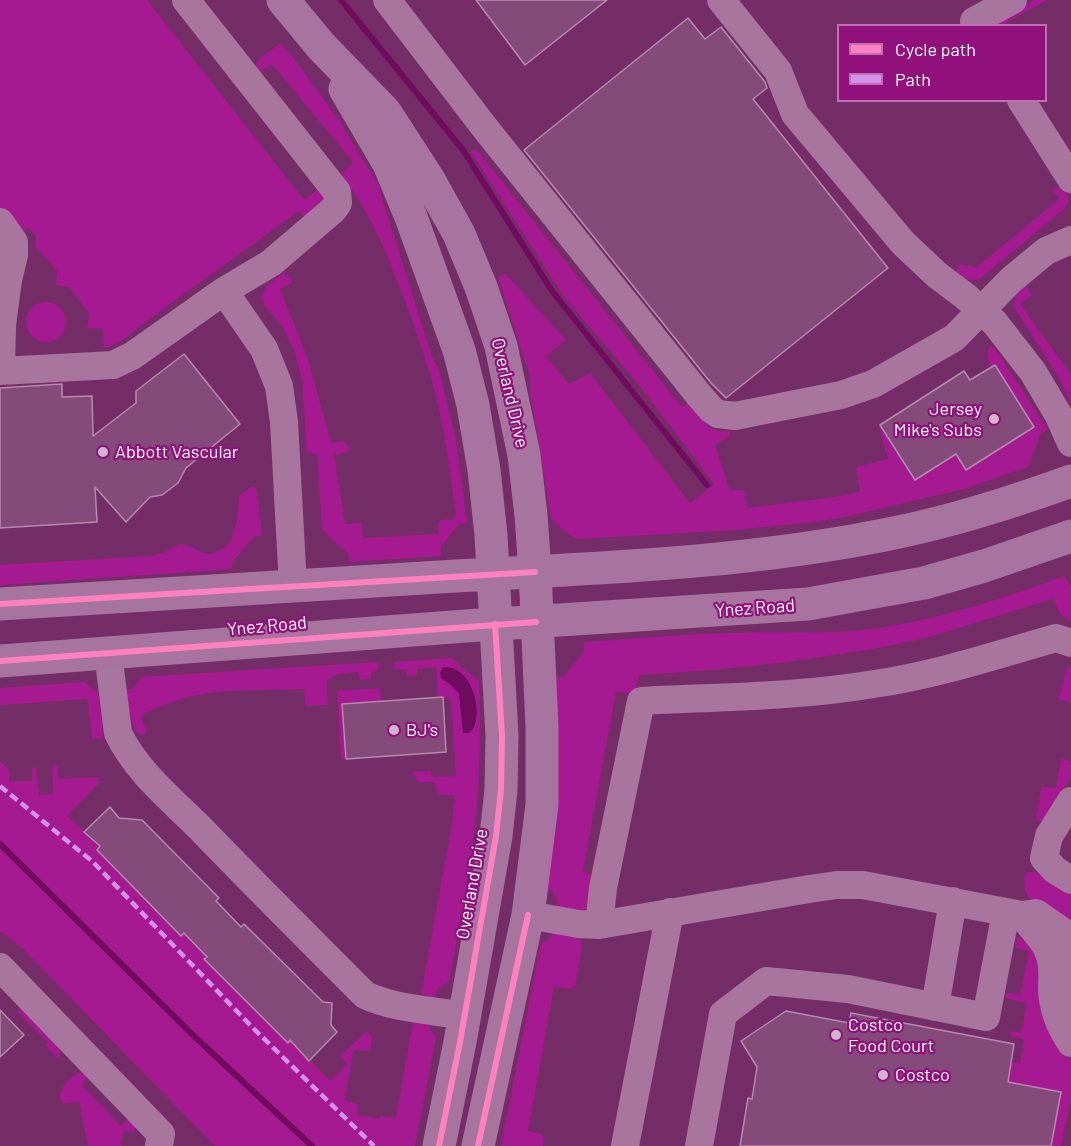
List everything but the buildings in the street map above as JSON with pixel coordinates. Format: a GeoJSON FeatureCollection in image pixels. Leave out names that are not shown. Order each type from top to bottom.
{"type":"FeatureCollection","features":[{"type":"Feature","properties":{"kind":"main road","name":"Overland Drive"},"geometry":{"type":"LineString","coordinates":[[283,0],[321,46],[385,112],[429,180],[459,234],[481,287],[501,346],[524,454],[535,572],[542,727],[542,805],[528,915],[478,1146]]}},
{"type":"Feature","properties":{"kind":"main road","name":"Overland Drive"},"geometry":{"type":"LineString","coordinates":[[321,46],[389,164],[411,217],[459,350],[473,405],[484,470],[491,535],[502,736],[501,790],[496,836],[439,1146]]}},
{"type":"Feature","properties":{"kind":"main road","name":"Ynez Road"},"geometry":{"type":"LineString","coordinates":[[0,604],[698,561],[837,544],[895,533],[961,517],[1071,481]]}},
{"type":"Feature","properties":{"kind":"main road","name":"Ynez Road"},"geometry":{"type":"LineString","coordinates":[[0,661],[495,624],[808,604],[924,583],[984,566],[1071,536]]}},
{"type":"Feature","properties":{"kind":"main road"},"geometry":{"type":"LineString","coordinates":[[457,1146],[487,986],[485,896]]}},
{"type":"Feature","properties":{"kind":"lane"},"geometry":{"type":"LineString","coordinates":[[0,222],[14,242],[14,255],[2,301],[0,371],[113,365],[132,356],[224,291],[271,263],[333,210],[338,203],[336,192],[186,0]]}},
{"type":"Feature","properties":{"kind":"lane"},"geometry":{"type":"LineString","coordinates":[[387,0],[514,165],[704,402],[718,414],[735,416],[772,409],[840,395],[873,384],[954,338],[1011,280],[1046,251],[1071,240]]}},
{"type":"Feature","properties":{"kind":"lane"},"geometry":{"type":"LineString","coordinates":[[721,0],[778,71],[795,114],[903,243],[937,275],[995,323],[1033,372],[1059,416],[1071,443]]}},
{"type":"Feature","properties":{"kind":"lane"},"geometry":{"type":"LineString","coordinates":[[971,16],[1013,0]]}},
{"type":"Feature","properties":{"kind":"lane"},"geometry":{"type":"LineString","coordinates":[[1022,102],[1071,179]]}},
{"type":"Feature","properties":{"kind":"lane"},"geometry":{"type":"LineString","coordinates":[[224,291],[264,349],[279,386],[284,422],[293,586]]}},
{"type":"Feature","properties":{"kind":"lane"},"geometry":{"type":"LineString","coordinates":[[599,925],[603,888],[640,701],[815,692],[934,673],[1056,638],[1071,643]]}},
{"type":"Feature","properties":{"kind":"lane"},"geometry":{"type":"LineString","coordinates":[[108,653],[118,733],[140,766],[164,792],[365,995],[386,1003],[464,1016]]}},
{"type":"Feature","properties":{"kind":"lane"},"geometry":{"type":"LineString","coordinates":[[1065,822],[1053,850],[1071,865]]}},
{"type":"Feature","properties":{"kind":"lane"},"geometry":{"type":"LineString","coordinates":[[1065,822],[1044,858],[1055,870],[1071,880]]}},
{"type":"Feature","properties":{"kind":"lane"},"geometry":{"type":"LineString","coordinates":[[528,915],[599,925],[837,885],[863,885],[1014,913],[1036,913],[1066,931],[1067,1003],[1071,1017]]}},
{"type":"Feature","properties":{"kind":"lane"},"geometry":{"type":"LineString","coordinates":[[934,1007],[953,901]]}},
{"type":"Feature","properties":{"kind":"lane"},"geometry":{"type":"LineString","coordinates":[[625,1146],[670,912]]}},
{"type":"Feature","properties":{"kind":"lane"},"geometry":{"type":"LineString","coordinates":[[699,1146],[723,1014],[766,981],[848,989],[986,1017],[1014,913]]}},
{"type":"Feature","properties":{"kind":"lane"},"geometry":{"type":"LineString","coordinates":[[1014,913],[1042,938],[1049,952],[1053,970],[1055,1011],[1062,1030],[1071,1043]]}},
{"type":"Feature","properties":{"kind":"lane"},"geometry":{"type":"LineString","coordinates":[[0,967],[161,1134],[159,1146]]}},
{"type":"Feature","properties":{"kind":"shaded area"},"geometry":{"type":"Polygon","coordinates":[[[0,0],[147,0],[304,200],[317,190],[323,193],[325,201],[308,221],[299,211],[124,339],[104,349],[103,329],[87,328],[89,314],[69,287],[56,285],[57,271],[35,246],[36,236],[28,227],[20,234],[0,208],[0,0]]]}},
{"type":"Feature","properties":{"kind":"shaded area"},"geometry":{"type":"Polygon","coordinates":[[[1034,0],[1047,0],[1004,24],[998,24],[1000,19],[1034,0]]]}},
{"type":"Feature","properties":{"kind":"shaded area"},"geometry":{"type":"Polygon","coordinates":[[[281,43],[337,117],[377,182],[432,357],[439,370],[456,439],[467,523],[459,524],[441,546],[441,556],[349,562],[349,555],[322,530],[317,454],[307,453],[302,380],[295,353],[282,326],[263,304],[262,297],[266,286],[283,273],[291,278],[292,283],[280,289],[308,359],[331,443],[343,441],[350,448],[346,453],[334,455],[345,524],[362,523],[363,538],[438,534],[438,524],[441,520],[453,519],[456,514],[439,407],[418,337],[380,240],[367,213],[341,175],[353,162],[272,64],[260,72],[255,68],[259,59],[281,43]]]}},
{"type":"Feature","properties":{"kind":"shaded area"},"geometry":{"type":"Polygon","coordinates":[[[476,149],[682,407],[694,398],[708,427],[718,431],[729,431],[730,436],[715,445],[730,490],[745,490],[747,508],[860,492],[856,467],[888,459],[878,424],[916,480],[956,454],[967,470],[1034,427],[995,365],[991,367],[987,356],[989,347],[994,347],[1048,430],[1041,433],[1028,467],[964,489],[845,517],[735,530],[577,539],[567,534],[551,518],[530,392],[530,376],[498,277],[505,273],[566,340],[546,356],[569,384],[590,373],[690,503],[714,484],[639,385],[564,297],[471,152],[476,149]]]}},
{"type":"Feature","properties":{"kind":"shaded area"},"geometry":{"type":"Polygon","coordinates":[[[1062,186],[1068,197],[1068,204],[1064,209],[981,278],[969,280],[957,273],[957,267],[960,264],[977,267],[1060,198],[1052,191],[1062,186]]]}},
{"type":"Feature","properties":{"kind":"shaded area"},"geometry":{"type":"Polygon","coordinates":[[[1025,286],[1032,295],[1020,304],[1071,375],[1071,403],[1057,374],[1015,309],[1016,296],[1025,286]]]}},
{"type":"Feature","properties":{"kind":"shaded area"},"geometry":{"type":"Polygon","coordinates":[[[46,302],[60,308],[66,322],[60,336],[46,342],[32,336],[26,322],[32,308],[46,302]]]}},
{"type":"Feature","properties":{"kind":"shaded area"},"geometry":{"type":"Polygon","coordinates":[[[251,487],[255,487],[257,491],[262,536],[255,536],[232,562],[232,569],[0,585],[0,565],[151,556],[164,553],[179,544],[187,545],[203,553],[214,553],[230,543],[237,520],[239,496],[251,487]]]}},
{"type":"Feature","properties":{"kind":"shaded area"},"geometry":{"type":"Polygon","coordinates":[[[1064,576],[1071,586],[1071,621],[1061,615],[1053,599],[926,638],[873,649],[788,662],[640,675],[633,694],[616,692],[583,871],[594,876],[588,908],[582,910],[556,906],[557,900],[552,890],[545,889],[554,678],[563,677],[584,652],[584,642],[696,634],[826,632],[880,628],[927,619],[973,606],[1064,576]]]}},
{"type":"Feature","properties":{"kind":"shaded area"},"geometry":{"type":"Polygon","coordinates":[[[451,658],[479,681],[479,774],[472,849],[449,981],[437,989],[435,997],[421,994],[455,796],[437,794],[435,782],[419,782],[412,772],[431,771],[432,777],[456,776],[451,699],[438,697],[436,667],[417,669],[417,675],[407,676],[406,669],[395,670],[394,662],[451,658]]]}},
{"type":"Feature","properties":{"kind":"shaded area"},"geometry":{"type":"Polygon","coordinates":[[[378,662],[378,671],[371,672],[371,679],[360,680],[359,672],[337,674],[327,681],[328,705],[305,706],[304,689],[207,693],[173,702],[141,715],[147,733],[142,735],[135,731],[129,712],[126,689],[133,689],[141,677],[378,662]]]}},
{"type":"Feature","properties":{"kind":"shaded area"},"geometry":{"type":"Polygon","coordinates":[[[443,667],[453,668],[462,674],[474,694],[477,717],[469,733],[463,733],[459,694],[441,678],[440,673],[443,667]]]}},
{"type":"Feature","properties":{"kind":"shaded area"},"geometry":{"type":"Polygon","coordinates":[[[1067,667],[1071,667],[1071,702],[1059,698],[1067,667]]]}},
{"type":"Feature","properties":{"kind":"shaded area"},"geometry":{"type":"Polygon","coordinates":[[[85,682],[94,691],[98,691],[102,739],[92,737],[86,699],[0,705],[0,688],[85,682]]]}},
{"type":"Feature","properties":{"kind":"shaded area"},"geometry":{"type":"Polygon","coordinates":[[[380,688],[381,701],[342,704],[346,759],[341,759],[337,691],[380,688]]]}},
{"type":"Feature","properties":{"kind":"shaded area"},"geometry":{"type":"Polygon","coordinates":[[[1061,759],[1071,761],[1071,778],[1042,821],[1038,821],[1036,819],[1041,788],[1056,788],[1061,759]]]}},
{"type":"Feature","properties":{"kind":"shaded area"},"geometry":{"type":"Polygon","coordinates":[[[0,761],[9,770],[9,781],[32,781],[32,768],[36,767],[39,795],[53,794],[52,768],[55,765],[58,768],[58,779],[99,777],[99,783],[67,816],[100,846],[97,850],[181,936],[184,933],[207,957],[205,960],[330,1081],[347,1064],[340,1056],[368,1032],[372,1036],[370,1051],[355,1050],[353,1052],[345,1098],[347,1101],[358,1104],[357,1115],[379,1119],[381,1116],[396,1118],[413,1021],[431,1022],[430,1029],[436,1038],[415,1146],[215,1146],[21,947],[0,931],[0,761]]]}},
{"type":"Feature","properties":{"kind":"shaded area"},"geometry":{"type":"Polygon","coordinates":[[[1026,873],[1042,873],[1071,893],[1071,923],[1045,910],[1030,899],[1024,883],[1026,873]]]}},
{"type":"Feature","properties":{"kind":"shaded area"},"geometry":{"type":"Polygon","coordinates":[[[552,932],[578,936],[582,947],[575,986],[571,989],[554,987],[528,1131],[544,1137],[543,1146],[501,1146],[541,943],[551,938],[552,932]]]}},
{"type":"Feature","properties":{"kind":"shaded area"},"geometry":{"type":"Polygon","coordinates":[[[1020,936],[1034,945],[1057,1046],[1071,1060],[1071,1097],[1061,1146],[1051,1146],[1061,1092],[1008,1082],[1011,1062],[1020,1063],[1024,1039],[1010,1036],[1011,1031],[1021,1033],[1027,1003],[1004,998],[1007,993],[1020,995],[1029,951],[1016,948],[1017,938],[1020,936]]]}},
{"type":"Feature","properties":{"kind":"shaded area"},"geometry":{"type":"Polygon","coordinates":[[[23,1006],[60,1045],[60,1057],[57,1058],[45,1045],[47,1042],[17,1011],[23,1006]]]}},
{"type":"Feature","properties":{"kind":"shaded area"},"geometry":{"type":"Polygon","coordinates":[[[82,1071],[89,1075],[82,1085],[121,1126],[130,1118],[135,1123],[135,1132],[123,1131],[121,1146],[88,1146],[79,1102],[62,1104],[60,1095],[63,1087],[72,1077],[82,1071]]]}},
{"type":"Feature","properties":{"kind":"waterway"},"geometry":{"type":"LineString","coordinates":[[341,0],[463,150],[552,291],[707,485]]}},
{"type":"Feature","properties":{"kind":"waterway"},"geometry":{"type":"LineString","coordinates":[[0,844],[196,1038],[312,1146]]}},
{"type":"Feature","properties":{"kind":"marked path"},"geometry":{"type":"LineString","coordinates":[[0,786],[93,862],[253,1028],[374,1146]]}},
{"type":"Feature","properties":{"kind":"cycle path"},"geometry":{"type":"LineString","coordinates":[[0,604],[535,572]]}},
{"type":"Feature","properties":{"kind":"cycle path"},"geometry":{"type":"LineString","coordinates":[[0,661],[536,622]]}},
{"type":"Feature","properties":{"kind":"cycle path"},"geometry":{"type":"LineString","coordinates":[[439,1146],[460,1042],[496,836],[501,790],[502,736],[495,624]]}},
{"type":"Feature","properties":{"kind":"cycle path"},"geometry":{"type":"LineString","coordinates":[[478,1146],[528,915]]}},
{"type":"Feature","properties":{"kind":"place","name":"Jersey Mike's Subs"},"geometry":{"type":"Point","coordinates":[994,419]}},
{"type":"Feature","properties":{"kind":"place","name":"Abbott Vascular"},"geometry":{"type":"Point","coordinates":[103,452]}},
{"type":"Feature","properties":{"kind":"place","name":"BJ's"},"geometry":{"type":"Point","coordinates":[394,730]}},
{"type":"Feature","properties":{"kind":"place","name":"Costco Food Court"},"geometry":{"type":"Point","coordinates":[836,1035]}},
{"type":"Feature","properties":{"kind":"place","name":"Costco"},"geometry":{"type":"Point","coordinates":[883,1075]}}]}
